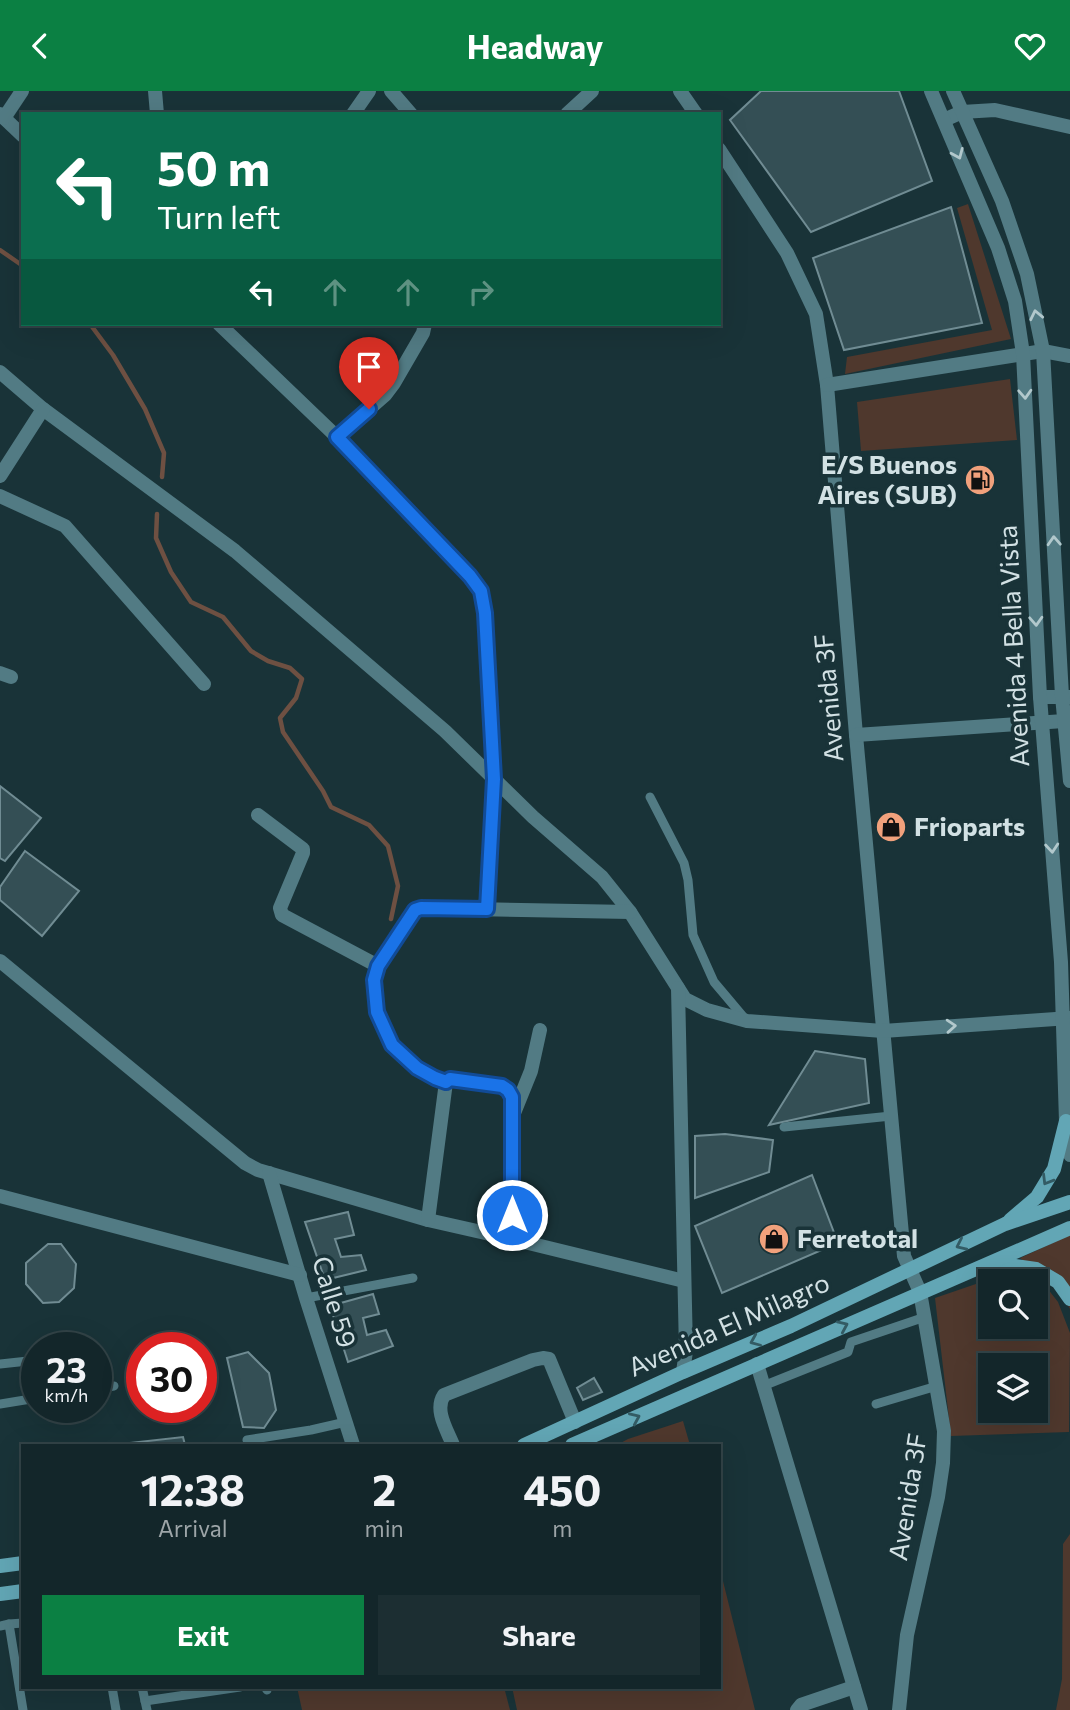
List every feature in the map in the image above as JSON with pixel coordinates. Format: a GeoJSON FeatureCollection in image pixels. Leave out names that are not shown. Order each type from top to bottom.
{"type":"FeatureCollection","features":[{"type":"Feature","properties":{"kind":"main road"},"geometry":{"type":"LineString","coordinates":[[1005,1224],[1037,1197],[1054,1169],[1066,1121]]}},
{"type":"Feature","properties":{"kind":"main road","name":"Avenida El Milagro"},"geometry":{"type":"LineString","coordinates":[[526,1444],[791,1325],[1005,1224],[1070,1202]]}},
{"type":"Feature","properties":{"kind":"main road","name":"Avenida El Milagro"},"geometry":{"type":"LineString","coordinates":[[574,1444],[1070,1227]]}},
{"type":"Feature","properties":{"kind":"main road"},"geometry":{"type":"LineString","coordinates":[[947,1280],[961,1282],[1008,1265],[1036,1269],[1058,1282],[1070,1299]]}},
{"type":"Feature","properties":{"kind":"main road"},"geometry":{"type":"LineString","coordinates":[[0,1566],[21,1563]]}},
{"type":"Feature","properties":{"kind":"main road"},"geometry":{"type":"LineString","coordinates":[[0,1594],[21,1591]]}},
{"type":"Feature","properties":{"kind":"street"},"geometry":{"type":"LineString","coordinates":[[21,134],[2,116],[22,91]]}},
{"type":"Feature","properties":{"kind":"street"},"geometry":{"type":"LineString","coordinates":[[155,91],[157,112]]}},
{"type":"Feature","properties":{"kind":"street"},"geometry":{"type":"LineString","coordinates":[[354,112],[369,91]]}},
{"type":"Feature","properties":{"kind":"street"},"geometry":{"type":"LineString","coordinates":[[391,91],[409,112]]}},
{"type":"Feature","properties":{"kind":"street"},"geometry":{"type":"LineString","coordinates":[[570,112],[592,91]]}},
{"type":"Feature","properties":{"kind":"street"},"geometry":{"type":"LineString","coordinates":[[680,91],[694,112]]}},
{"type":"Feature","properties":{"kind":"street","name":"Avenida 4 Bella Vista"},"geometry":{"type":"LineString","coordinates":[[931,91],[998,248],[1015,301],[1023,354],[1040,697],[1065,968],[1066,1121],[1070,1155]]}},
{"type":"Feature","properties":{"kind":"street","name":"Avenida 4 Bella Vista"},"geometry":{"type":"LineString","coordinates":[[953,91],[1002,201],[1027,274],[1043,351],[1066,697],[1064,721],[1070,781]]}},
{"type":"Feature","properties":{"kind":"street"},"geometry":{"type":"LineString","coordinates":[[944,120],[962,112],[995,110],[1070,127]]}},
{"type":"Feature","properties":{"kind":"street","name":"Avenida 3F"},"geometry":{"type":"LineString","coordinates":[[721,152],[787,253],[816,314],[827,385],[904,1256],[920,1292],[944,1431],[938,1497],[907,1635],[899,1710]]}},
{"type":"Feature","properties":{"kind":"street"},"geometry":{"type":"LineString","coordinates":[[221,326],[337,437],[470,576],[481,591],[485,613],[494,779],[487,909]]}},
{"type":"Feature","properties":{"kind":"street"},"geometry":{"type":"LineString","coordinates":[[337,437],[394,383],[424,333],[425,326]]}},
{"type":"Feature","properties":{"kind":"street"},"geometry":{"type":"LineString","coordinates":[[827,385],[1043,351],[1070,356]]}},
{"type":"Feature","properties":{"kind":"street"},"geometry":{"type":"LineString","coordinates":[[0,372],[43,409],[235,551],[445,731],[533,817],[602,877],[631,912],[685,999],[707,1010],[747,1021],[883,1031],[1066,1018]]}},
{"type":"Feature","properties":{"kind":"street"},"geometry":{"type":"LineString","coordinates":[[0,476],[43,409]]}},
{"type":"Feature","properties":{"kind":"street"},"geometry":{"type":"LineString","coordinates":[[0,496],[65,526],[204,684]]}},
{"type":"Feature","properties":{"kind":"street"},"geometry":{"type":"LineString","coordinates":[[1040,697],[1066,697]]}},
{"type":"Feature","properties":{"kind":"street"},"geometry":{"type":"LineString","coordinates":[[856,735],[1064,721]]}},
{"type":"Feature","properties":{"kind":"street"},"geometry":{"type":"LineString","coordinates":[[258,815],[303,849],[280,908],[282,915],[378,966]]}},
{"type":"Feature","properties":{"kind":"street"},"geometry":{"type":"LineString","coordinates":[[512,1239],[512,1097],[502,1086],[450,1079],[446,1082],[435,1078],[417,1068],[392,1045],[377,1012],[374,980],[378,966],[415,910],[421,908],[631,912]]}},
{"type":"Feature","properties":{"kind":"street"},"geometry":{"type":"LineString","coordinates":[[0,961],[245,1163],[258,1170],[428,1220],[684,1281]]}},
{"type":"Feature","properties":{"kind":"street"},"geometry":{"type":"LineString","coordinates":[[678,987],[686,1351],[683,1372]]}},
{"type":"Feature","properties":{"kind":"street"},"geometry":{"type":"LineString","coordinates":[[512,1117],[531,1071],[540,1030]]}},
{"type":"Feature","properties":{"kind":"street"},"geometry":{"type":"LineString","coordinates":[[428,1220],[446,1082]]}},
{"type":"Feature","properties":{"kind":"street","name":"Calle 59"},"geometry":{"type":"LineString","coordinates":[[269,1173],[353,1444]]}},
{"type":"Feature","properties":{"kind":"street"},"geometry":{"type":"LineString","coordinates":[[0,1196],[300,1275]]}},
{"type":"Feature","properties":{"kind":"street"},"geometry":{"type":"LineString","coordinates":[[453,1444],[440,1410],[440,1401],[444,1395],[543,1357],[549,1359],[575,1422]]}},
{"type":"Feature","properties":{"kind":"street"},"geometry":{"type":"LineString","coordinates":[[757,1364],[861,1710]]}},
{"type":"Feature","properties":{"kind":"street"},"geometry":{"type":"LineString","coordinates":[[797,1710],[801,1705],[854,1687]]}},
{"type":"Feature","properties":{"kind":"lane"},"geometry":{"type":"LineString","coordinates":[[650,797],[684,863],[692,935],[714,982],[747,1021]]}},
{"type":"Feature","properties":{"kind":"lane"},"geometry":{"type":"LineString","coordinates":[[784,1126],[891,1116]]}},
{"type":"Feature","properties":{"kind":"lane"},"geometry":{"type":"LineString","coordinates":[[306,1299],[413,1278]]}},
{"type":"Feature","properties":{"kind":"lane"},"geometry":{"type":"LineString","coordinates":[[763,1386],[848,1352],[851,1342],[925,1317]]}},
{"type":"Feature","properties":{"kind":"lane"},"geometry":{"type":"LineString","coordinates":[[0,1364],[21,1362]]}},
{"type":"Feature","properties":{"kind":"lane"},"geometry":{"type":"LineString","coordinates":[[876,1404],[937,1386]]}},
{"type":"Feature","properties":{"kind":"lane"},"geometry":{"type":"LineString","coordinates":[[0,1404],[21,1401]]}},
{"type":"Feature","properties":{"kind":"lane"},"geometry":{"type":"LineString","coordinates":[[247,1440],[346,1422]]}},
{"type":"Feature","properties":{"kind":"lane"},"geometry":{"type":"LineString","coordinates":[[4,1625],[23,1710]]}},
{"type":"Feature","properties":{"kind":"lane"},"geometry":{"type":"LineString","coordinates":[[112,1689],[116,1710]]}},
{"type":"Feature","properties":{"kind":"lane"},"geometry":{"type":"LineString","coordinates":[[146,1705],[230,1689]]}},
{"type":"Feature","properties":{"kind":"shaded area"},"geometry":{"type":"Polygon","coordinates":[[[968,204],[1011,339],[845,374],[847,357],[992,330],[957,208],[968,204]]]}},
{"type":"Feature","properties":{"kind":"shaded area"},"geometry":{"type":"Polygon","coordinates":[[[1010,379],[1017,440],[861,451],[857,402],[1010,379]]]}},
{"type":"Feature","properties":{"kind":"shaded area"},"geometry":{"type":"Polygon","coordinates":[[[1070,1235],[1070,1309],[1048,1282],[1048,1269],[1034,1269],[1020,1258],[1070,1235]]]}},
{"type":"Feature","properties":{"kind":"shaded area"},"geometry":{"type":"Polygon","coordinates":[[[978,1283],[978,1339],[1048,1339],[1048,1289],[1058,1302],[1070,1333],[1069,1432],[951,1436],[935,1298],[978,1283]]]}},
{"type":"Feature","properties":{"kind":"shaded area"},"geometry":{"type":"Polygon","coordinates":[[[683,1421],[690,1444],[619,1444],[683,1421]]]}},
{"type":"Feature","properties":{"kind":"shaded area"},"geometry":{"type":"Polygon","coordinates":[[[1070,1534],[1070,1710],[1056,1710],[1062,1679],[1063,1544],[1070,1534]]]}},
{"type":"Feature","properties":{"kind":"shaded area"},"geometry":{"type":"Polygon","coordinates":[[[721,1573],[755,1710],[517,1710],[512,1689],[721,1689],[721,1573]]]}},
{"type":"Feature","properties":{"kind":"shaded area"},"geometry":{"type":"Polygon","coordinates":[[[297,1689],[505,1689],[510,1710],[302,1710],[297,1689]]]}},
{"type":"Feature","properties":{"kind":"building"},"geometry":{"type":"Polygon","coordinates":[[[761,91],[899,91],[932,181],[811,232],[730,120],[761,91]]]}},
{"type":"Feature","properties":{"kind":"building"},"geometry":{"type":"Polygon","coordinates":[[[951,207],[982,323],[844,350],[813,258],[951,207]]]}},
{"type":"Feature","properties":{"kind":"building"},"geometry":{"type":"Polygon","coordinates":[[[0,786],[41,818],[5,861],[0,858],[0,786]]]}},
{"type":"Feature","properties":{"kind":"building"},"geometry":{"type":"Polygon","coordinates":[[[25,851],[79,891],[42,936],[0,900],[0,887],[25,851]]]}},
{"type":"Feature","properties":{"kind":"building"},"geometry":{"type":"Polygon","coordinates":[[[815,1051],[865,1059],[869,1103],[769,1125],[815,1051]]]}},
{"type":"Feature","properties":{"kind":"building"},"geometry":{"type":"Polygon","coordinates":[[[725,1134],[773,1140],[769,1172],[695,1198],[695,1136],[725,1134]]]}},
{"type":"Feature","properties":{"kind":"building"},"geometry":{"type":"Polygon","coordinates":[[[812,1175],[838,1243],[722,1293],[695,1226],[812,1175]]]}},
{"type":"Feature","properties":{"kind":"building"},"geometry":{"type":"Polygon","coordinates":[[[348,1212],[354,1235],[335,1239],[341,1257],[361,1255],[366,1270],[325,1280],[305,1222],[348,1212]]]}},
{"type":"Feature","properties":{"kind":"building"},"geometry":{"type":"Polygon","coordinates":[[[48,1244],[61,1244],[76,1264],[74,1288],[59,1302],[43,1303],[26,1284],[26,1263],[48,1244]]]}},
{"type":"Feature","properties":{"kind":"building"},"geometry":{"type":"Polygon","coordinates":[[[373,1294],[379,1314],[363,1318],[367,1335],[386,1330],[393,1346],[348,1362],[330,1306],[373,1294]]]}},
{"type":"Feature","properties":{"kind":"building"},"geometry":{"type":"Polygon","coordinates":[[[248,1352],[269,1373],[276,1410],[264,1428],[243,1427],[227,1358],[248,1352]]]}},
{"type":"Feature","properties":{"kind":"building"},"geometry":{"type":"Polygon","coordinates":[[[594,1378],[602,1392],[583,1400],[577,1388],[594,1378]]]}},
{"type":"Feature","properties":{"kind":"building"},"geometry":{"type":"Polygon","coordinates":[[[183,1437],[185,1444],[121,1444],[183,1437]]]}},
{"type":"Feature","properties":{"kind":"waterway"},"geometry":{"type":"LineString","coordinates":[[0,250],[21,265]]}},
{"type":"Feature","properties":{"kind":"waterway"},"geometry":{"type":"LineString","coordinates":[[91,326],[113,355],[145,409],[164,453],[162,477]]}},
{"type":"Feature","properties":{"kind":"waterway"},"geometry":{"type":"LineString","coordinates":[[157,514],[156,538],[171,572],[191,602],[223,617],[251,651],[268,661],[290,668],[302,679],[296,698],[280,718],[283,732],[331,807],[369,825],[388,846],[398,886],[391,919]]}},
{"type":"Feature","properties":{"kind":"place","name":"E/S Buenos Aires (SUB)"},"geometry":{"type":"Point","coordinates":[980,480]}},
{"type":"Feature","properties":{"kind":"place","name":"Frioparts"},"geometry":{"type":"Point","coordinates":[891,827]}},
{"type":"Feature","properties":{"kind":"place","name":"Ferretotal"},"geometry":{"type":"Point","coordinates":[774,1239]}},
{"type":"Feature","properties":{"kind":"route"},"geometry":{"type":"LineString","coordinates":[[369,409],[337,437],[470,576],[481,591],[485,613],[494,779],[487,909],[415,910],[378,966],[374,980],[377,1012],[392,1045],[417,1068],[446,1082],[450,1079],[502,1086],[508,1090],[512,1097],[512,1215]]}}]}
